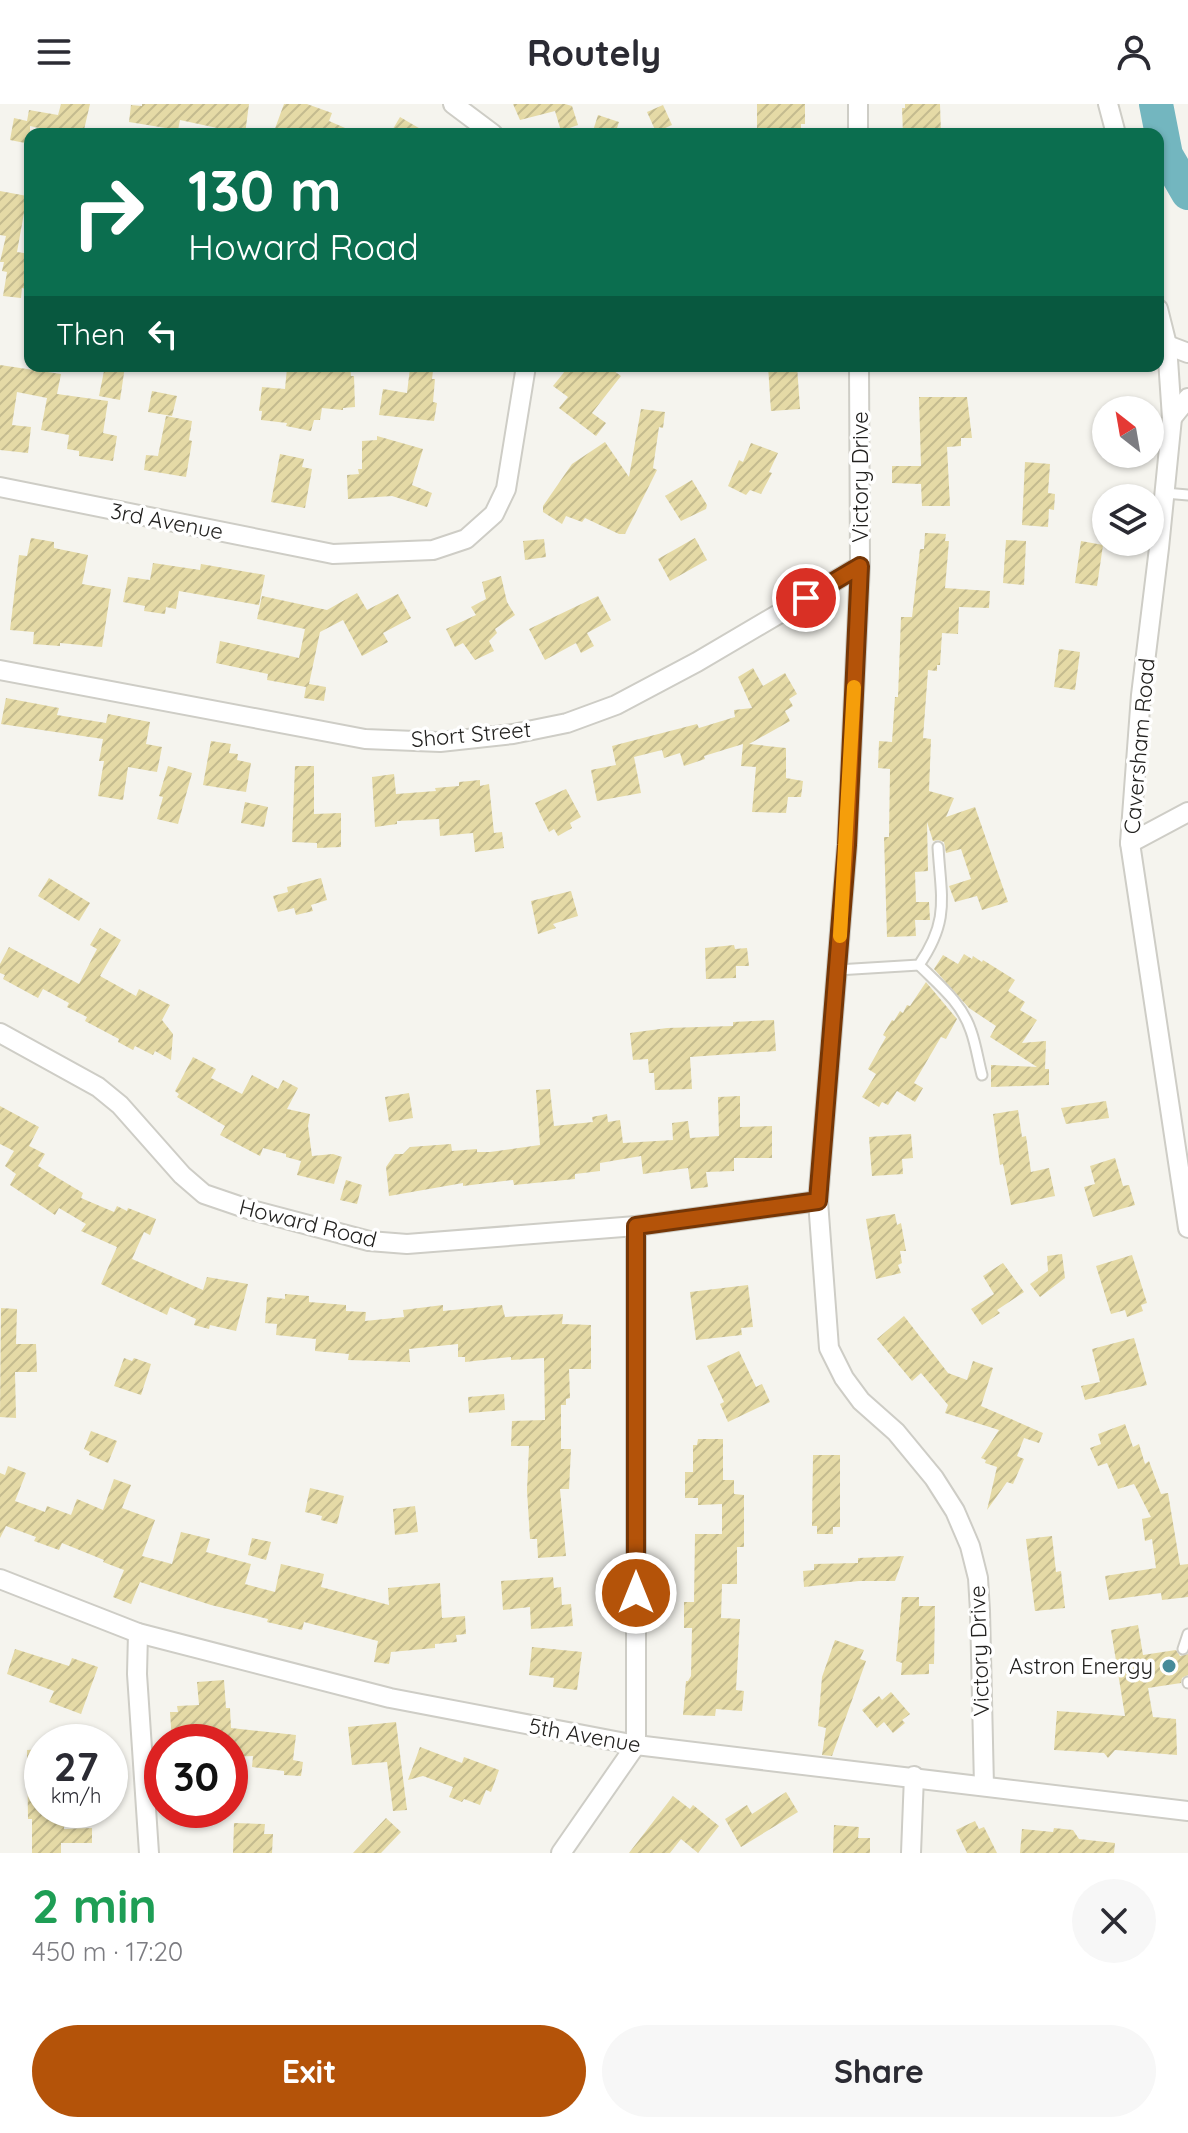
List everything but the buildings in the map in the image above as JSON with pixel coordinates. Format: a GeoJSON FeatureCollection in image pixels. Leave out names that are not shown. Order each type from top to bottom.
{"type":"FeatureCollection","features":[{"type":"Feature","properties":{"kind":"street"},"geometry":{"type":"LineString","coordinates":[[453,104],[485,128]]}},
{"type":"Feature","properties":{"kind":"street"},"geometry":{"type":"LineString","coordinates":[[858,104],[858,128]]}},
{"type":"Feature","properties":{"kind":"street"},"geometry":{"type":"LineString","coordinates":[[1108,104],[1114,128]]}},
{"type":"Feature","properties":{"kind":"street","name":"Caversham Road"},"geometry":{"type":"LineString","coordinates":[[1164,333],[1172,418],[1141,695],[1130,843],[1188,1228]]}},
{"type":"Feature","properties":{"kind":"street"},"geometry":{"type":"LineString","coordinates":[[1167,345],[1188,353]]}},
{"type":"Feature","properties":{"kind":"street","name":"3rd Avenue"},"geometry":{"type":"LineString","coordinates":[[0,487],[333,554],[433,550],[466,539],[494,514],[506,489],[525,372]]}},
{"type":"Feature","properties":{"kind":"street","name":"Victory Drive"},"geometry":{"type":"LineString","coordinates":[[859,372],[860,566],[847,845],[818,1201],[829,1348],[844,1378],[861,1401],[896,1432],[928,1469],[955,1511],[970,1546],[978,1578],[980,1611],[984,1786]]}},
{"type":"Feature","properties":{"kind":"street"},"geometry":{"type":"LineString","coordinates":[[1172,418],[1188,398]]}},
{"type":"Feature","properties":{"kind":"street","name":"Short Street"},"geometry":{"type":"LineString","coordinates":[[0,670],[365,739],[440,742],[513,734],[567,723],[616,705],[697,662],[860,566]]}},
{"type":"Feature","properties":{"kind":"street"},"geometry":{"type":"LineString","coordinates":[[1130,843],[1188,812]]}},
{"type":"Feature","properties":{"kind":"street","name":"Howard Road"},"geometry":{"type":"LineString","coordinates":[[0,1033],[98,1087],[120,1105],[182,1175],[204,1194],[369,1241],[407,1244],[636,1226],[818,1201]]}},
{"type":"Feature","properties":{"kind":"street"},"geometry":{"type":"LineString","coordinates":[[561,1853],[636,1745],[636,1226]]}},
{"type":"Feature","properties":{"kind":"street","name":"5th Avenue"},"geometry":{"type":"LineString","coordinates":[[0,1579],[138,1633],[390,1698],[636,1745],[1188,1811]]}},
{"type":"Feature","properties":{"kind":"street"},"geometry":{"type":"LineString","coordinates":[[138,1633],[137,1674],[149,1853]]}},
{"type":"Feature","properties":{"kind":"street"},"geometry":{"type":"LineString","coordinates":[[911,1853],[914,1776]]}},
{"type":"Feature","properties":{"kind":"lane"},"geometry":{"type":"LineString","coordinates":[[1165,493],[1188,495]]}},
{"type":"Feature","properties":{"kind":"lane"},"geometry":{"type":"LineString","coordinates":[[919,965],[939,932],[942,912],[938,847]]}},
{"type":"Feature","properties":{"kind":"lane"},"geometry":{"type":"LineString","coordinates":[[837,970],[919,965],[958,1004],[965,1016],[982,1075]]}},
{"type":"Feature","properties":{"kind":"lane"},"geometry":{"type":"LineString","coordinates":[[1183,1649],[1188,1634]]}},
{"type":"Feature","properties":{"kind":"waterway"},"geometry":{"type":"LineString","coordinates":[[1156,104],[1161,128]]}},
{"type":"Feature","properties":{"kind":"waterway"},"geometry":{"type":"LineString","coordinates":[[1164,145],[1166,155],[1188,193]]}},
{"type":"Feature","properties":{"kind":"slow traffic"},"geometry":{"type":"LineString","coordinates":[[840,936],[854,687]]}},
{"type":"Feature","properties":{"kind":"place","name":"Astron Energy"},"geometry":{"type":"Point","coordinates":[1169,1666]}},
{"type":"Feature","properties":{"kind":"route"},"geometry":{"type":"LineString","coordinates":[[636,1593],[636,1226],[818,1201],[847,845],[860,566],[806,598]]}}]}
